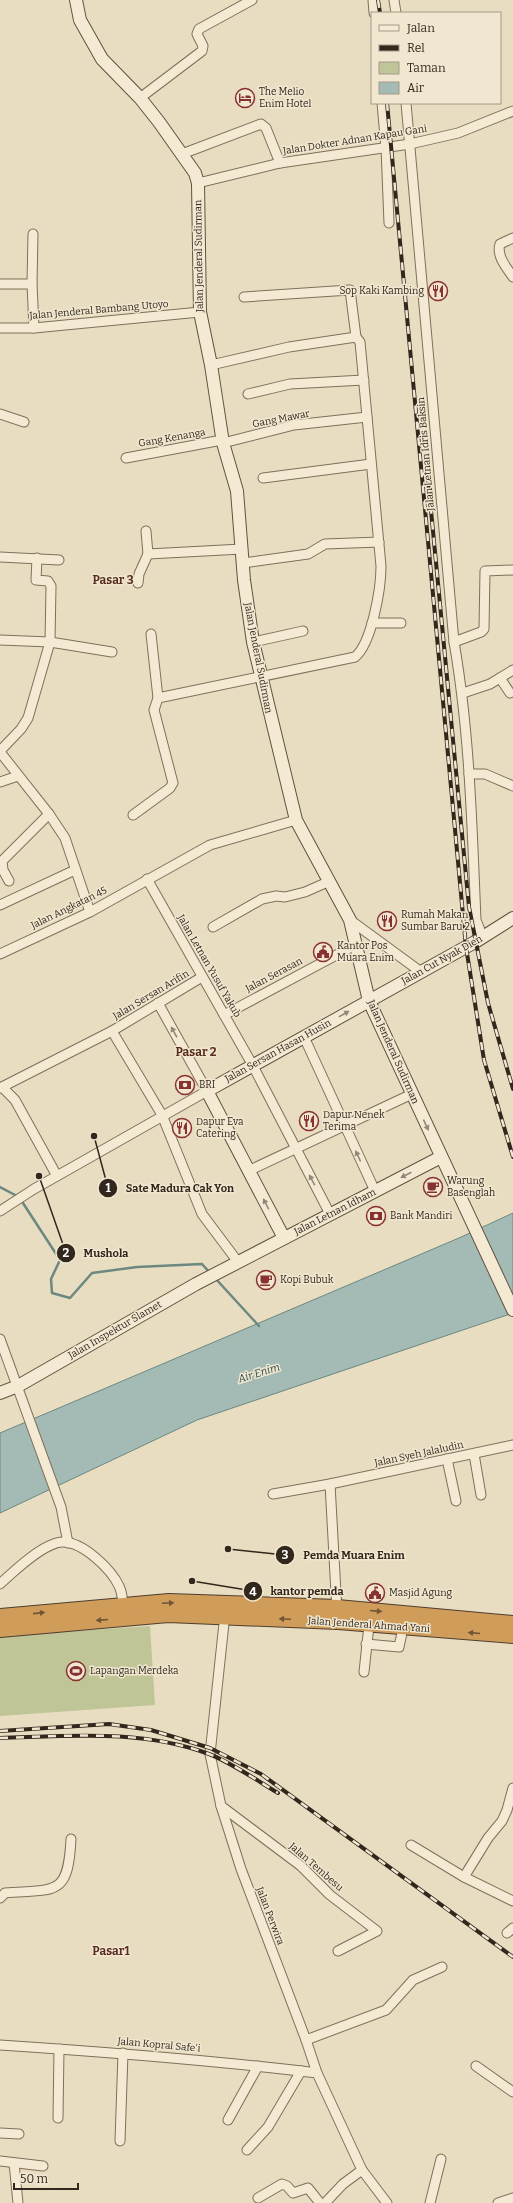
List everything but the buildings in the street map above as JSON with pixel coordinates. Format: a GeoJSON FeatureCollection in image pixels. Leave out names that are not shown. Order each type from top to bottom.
{"type":"FeatureCollection","features":[{"type":"Feature","properties":{"kind":"highway","name":"Jalan Jenderal Ahmad Yani"},"geometry":{"type":"LineString","coordinates":[[123,1612],[169,1602],[225,1611],[337,1614],[513,1624]]}},
{"type":"Feature","properties":{"kind":"highway"},"geometry":{"type":"LineString","coordinates":[[0,1617],[123,1612]]}},
{"type":"Feature","properties":{"kind":"highway"},"geometry":{"type":"LineString","coordinates":[[0,1629],[123,1612]]}},
{"type":"Feature","properties":{"kind":"highway","name":"Jalan Jenderal Ahmad Yani"},"geometry":{"type":"LineString","coordinates":[[337,1614],[369,1625],[513,1635]]}},
{"type":"Feature","properties":{"kind":"main road","name":"Jalan Jenderal Sudirman"},"geometry":{"type":"LineString","coordinates":[[76,0],[80,20],[102,59],[140,98],[195,174],[198,183],[200,312],[211,365],[223,442],[237,491],[243,563],[253,642],[260,677],[296,820],[350,920],[357,944],[369,1001],[513,1310]]}},
{"type":"Feature","properties":{"kind":"main road","name":"Jalan Cut Nyak Dien"},"geometry":{"type":"LineString","coordinates":[[369,1001],[483,938],[513,918]]}},
{"type":"Feature","properties":{"kind":"main road","name":"Jalan Sersan Hasan Husin"},"geometry":{"type":"LineString","coordinates":[[207,1091],[252,1064],[369,1001]]}},
{"type":"Feature","properties":{"kind":"main road"},"geometry":{"type":"LineString","coordinates":[[207,1091],[284,1238]]}},
{"type":"Feature","properties":{"kind":"main road","name":"Jalan Letnan Idham"},"geometry":{"type":"LineString","coordinates":[[233,1264],[441,1157]]}},
{"type":"Feature","properties":{"kind":"main road","name":"Jalan Inspektur Slamet"},"geometry":{"type":"LineString","coordinates":[[0,1393],[18,1386],[233,1264]]}},
{"type":"Feature","properties":{"kind":"street"},"geometry":{"type":"LineString","coordinates":[[140,98],[199,55],[203,46],[197,34],[199,29],[252,0]]}},
{"type":"Feature","properties":{"kind":"street"},"geometry":{"type":"LineString","coordinates":[[373,0],[374,12]]}},
{"type":"Feature","properties":{"kind":"street"},"geometry":{"type":"LineString","coordinates":[[394,0],[396,12]]}},
{"type":"Feature","properties":{"kind":"street"},"geometry":{"type":"LineString","coordinates":[[382,104],[386,148],[389,223]]}},
{"type":"Feature","properties":{"kind":"street","name":"Jalan Letnan Idris Baksin"},"geometry":{"type":"LineString","coordinates":[[406,104],[454,642],[463,693],[469,774],[476,920],[483,938]]}},
{"type":"Feature","properties":{"kind":"street","name":"Jalan Dokter Adnan Kapau Gani"},"geometry":{"type":"LineString","coordinates":[[198,183],[280,163],[410,144],[458,133],[513,111]]}},
{"type":"Feature","properties":{"kind":"street"},"geometry":{"type":"LineString","coordinates":[[182,154],[261,124],[266,128],[280,163]]}},
{"type":"Feature","properties":{"kind":"street"},"geometry":{"type":"LineString","coordinates":[[33,234],[32,284],[34,328]]}},
{"type":"Feature","properties":{"kind":"street"},"geometry":{"type":"LineString","coordinates":[[513,238],[500,244],[499,248],[500,255],[513,278]]}},
{"type":"Feature","properties":{"kind":"street"},"geometry":{"type":"LineString","coordinates":[[0,284],[32,284]]}},
{"type":"Feature","properties":{"kind":"street"},"geometry":{"type":"LineString","coordinates":[[158,698],[355,657],[361,649],[372,623],[381,589],[379,542],[362,353],[360,342],[356,337],[350,290],[244,297]]}},
{"type":"Feature","properties":{"kind":"street","name":"Jalan Jenderal Bambang Utoyo"},"geometry":{"type":"LineString","coordinates":[[0,328],[34,328],[200,312]]}},
{"type":"Feature","properties":{"kind":"street"},"geometry":{"type":"LineString","coordinates":[[211,365],[289,347],[356,337]]}},
{"type":"Feature","properties":{"kind":"street"},"geometry":{"type":"LineString","coordinates":[[248,394],[290,384],[364,380]]}},
{"type":"Feature","properties":{"kind":"street"},"geometry":{"type":"LineString","coordinates":[[0,414],[24,422]]}},
{"type":"Feature","properties":{"kind":"street","name":"Gang Mawar"},"geometry":{"type":"LineString","coordinates":[[223,442],[294,425],[367,417]]}},
{"type":"Feature","properties":{"kind":"street","name":"Gang Kenanga"},"geometry":{"type":"LineString","coordinates":[[126,458],[223,442]]}},
{"type":"Feature","properties":{"kind":"street"},"geometry":{"type":"LineString","coordinates":[[263,478],[371,464]]}},
{"type":"Feature","properties":{"kind":"street"},"geometry":{"type":"LineString","coordinates":[[138,583],[139,574],[148,554],[146,531]]}},
{"type":"Feature","properties":{"kind":"street"},"geometry":{"type":"LineString","coordinates":[[243,563],[308,554],[325,544],[379,542]]}},
{"type":"Feature","properties":{"kind":"street"},"geometry":{"type":"LineString","coordinates":[[148,554],[242,549]]}},
{"type":"Feature","properties":{"kind":"street"},"geometry":{"type":"LineString","coordinates":[[0,557],[59,560]]}},
{"type":"Feature","properties":{"kind":"street"},"geometry":{"type":"LineString","coordinates":[[37,558],[36,580],[48,582],[51,586],[50,642],[28,718],[21,729],[0,752],[49,814],[65,838],[90,912]]}},
{"type":"Feature","properties":{"kind":"street"},"geometry":{"type":"LineString","coordinates":[[454,642],[481,632],[484,628],[485,571],[513,570]]}},
{"type":"Feature","properties":{"kind":"street"},"geometry":{"type":"LineString","coordinates":[[372,623],[401,624]]}},
{"type":"Feature","properties":{"kind":"street"},"geometry":{"type":"LineString","coordinates":[[253,642],[303,631]]}},
{"type":"Feature","properties":{"kind":"street"},"geometry":{"type":"LineString","coordinates":[[133,815],[170,788],[173,783],[154,710],[158,698],[151,634]]}},
{"type":"Feature","properties":{"kind":"street"},"geometry":{"type":"LineString","coordinates":[[0,640],[50,642],[112,652]]}},
{"type":"Feature","properties":{"kind":"street"},"geometry":{"type":"LineString","coordinates":[[463,693],[500,678],[513,670]]}},
{"type":"Feature","properties":{"kind":"street"},"geometry":{"type":"LineString","coordinates":[[500,678],[510,694]]}},
{"type":"Feature","properties":{"kind":"street"},"geometry":{"type":"LineString","coordinates":[[469,774],[485,774],[513,786]]}},
{"type":"Feature","properties":{"kind":"street"},"geometry":{"type":"LineString","coordinates":[[0,782],[18,776]]}},
{"type":"Feature","properties":{"kind":"street"},"geometry":{"type":"LineString","coordinates":[[9,881],[3,870],[2,862],[49,814]]}},
{"type":"Feature","properties":{"kind":"street","name":"Jalan Angkatan 45"},"geometry":{"type":"LineString","coordinates":[[0,954],[90,912],[210,845],[296,820]]}},
{"type":"Feature","properties":{"kind":"street"},"geometry":{"type":"LineString","coordinates":[[0,905],[75,870]]}},
{"type":"Feature","properties":{"kind":"street","name":"Jalan Letnan Yusuf Yakub"},"geometry":{"type":"LineString","coordinates":[[147,880],[252,1064],[330,1214]]}},
{"type":"Feature","properties":{"kind":"street"},"geometry":{"type":"LineString","coordinates":[[213,927],[262,899],[276,896],[285,897],[305,892],[330,881]]}},
{"type":"Feature","properties":{"kind":"street"},"geometry":{"type":"LineString","coordinates":[[350,920],[421,972]]}},
{"type":"Feature","properties":{"kind":"street","name":"Jalan Serasan"},"geometry":{"type":"LineString","coordinates":[[224,1015],[357,944]]}},
{"type":"Feature","properties":{"kind":"street","name":"Jalan Sersan Arifin"},"geometry":{"type":"LineString","coordinates":[[1,1087],[112,1032],[202,977]]}},
{"type":"Feature","properties":{"kind":"street"},"geometry":{"type":"LineString","coordinates":[[3,1208],[162,1115],[207,1091],[158,1003]]}},
{"type":"Feature","properties":{"kind":"street"},"geometry":{"type":"LineString","coordinates":[[112,1032],[162,1115],[202,1214],[233,1264]]}},
{"type":"Feature","properties":{"kind":"street"},"geometry":{"type":"LineString","coordinates":[[304,1037],[374,1191]]}},
{"type":"Feature","properties":{"kind":"street"},"geometry":{"type":"LineString","coordinates":[[1,1087],[15,1100],[57,1176]]}},
{"type":"Feature","properties":{"kind":"street"},"geometry":{"type":"LineString","coordinates":[[248,1170],[412,1094]]}},
{"type":"Feature","properties":{"kind":"street"},"geometry":{"type":"LineString","coordinates":[[0,1339],[28,1411],[61,1506],[68,1543]]}},
{"type":"Feature","properties":{"kind":"street","name":"Jalan Syeh Jalaludin"},"geometry":{"type":"LineString","coordinates":[[273,1494],[330,1484],[513,1445]]}},
{"type":"Feature","properties":{"kind":"street"},"geometry":{"type":"LineString","coordinates":[[474,1454],[481,1495]]}},
{"type":"Feature","properties":{"kind":"street"},"geometry":{"type":"LineString","coordinates":[[447,1459],[456,1501]]}},
{"type":"Feature","properties":{"kind":"street"},"geometry":{"type":"LineString","coordinates":[[330,1484],[337,1614]]}},
{"type":"Feature","properties":{"kind":"street"},"geometry":{"type":"LineString","coordinates":[[0,1584],[13,1572],[50,1546],[62,1542],[68,1543],[84,1550],[108,1570],[120,1587],[123,1612]]}},
{"type":"Feature","properties":{"kind":"street","name":"Jalan Perwira"},"geometry":{"type":"LineString","coordinates":[[225,1611],[210,1754],[221,1806],[240,1869],[306,2040],[316,2073],[362,2170],[386,2202]]}},
{"type":"Feature","properties":{"kind":"street"},"geometry":{"type":"LineString","coordinates":[[364,1672],[369,1625]]}},
{"type":"Feature","properties":{"kind":"street"},"geometry":{"type":"LineString","coordinates":[[366,1644],[399,1647],[403,1628]]}},
{"type":"Feature","properties":{"kind":"street"},"geometry":{"type":"LineString","coordinates":[[464,1877],[510,1810],[513,1788]]}},
{"type":"Feature","properties":{"kind":"street","name":"Jalan Tembesu"},"geometry":{"type":"LineString","coordinates":[[221,1806],[301,1866],[330,1895],[377,1931],[338,1951]]}},
{"type":"Feature","properties":{"kind":"street"},"geometry":{"type":"LineString","coordinates":[[0,1898],[5,1893],[45,1890],[58,1887],[64,1880],[70,1865],[71,1839]]}},
{"type":"Feature","properties":{"kind":"street"},"geometry":{"type":"LineString","coordinates":[[411,1845],[464,1877],[513,1900]]}},
{"type":"Feature","properties":{"kind":"street"},"geometry":{"type":"LineString","coordinates":[[306,2040],[386,2010],[412,1980],[442,1967]]}},
{"type":"Feature","properties":{"kind":"street","name":"Jalan Kopral Safe'i"},"geometry":{"type":"LineString","coordinates":[[0,2045],[123,2053],[316,2073]]}},
{"type":"Feature","properties":{"kind":"street"},"geometry":{"type":"LineString","coordinates":[[58,2118],[60,2049]]}},
{"type":"Feature","properties":{"kind":"street"},"geometry":{"type":"LineString","coordinates":[[120,2141],[123,2053]]}},
{"type":"Feature","properties":{"kind":"street"},"geometry":{"type":"LineString","coordinates":[[228,2120],[258,2066]]}},
{"type":"Feature","properties":{"kind":"street"},"geometry":{"type":"LineString","coordinates":[[476,2066],[513,2092]]}},
{"type":"Feature","properties":{"kind":"street"},"geometry":{"type":"LineString","coordinates":[[247,2150],[268,2127],[301,2071]]}},
{"type":"Feature","properties":{"kind":"street"},"geometry":{"type":"LineString","coordinates":[[0,2133],[19,2134]]}},
{"type":"Feature","properties":{"kind":"street"},"geometry":{"type":"LineString","coordinates":[[430,2203],[441,2159]]}},
{"type":"Feature","properties":{"kind":"street"},"geometry":{"type":"LineString","coordinates":[[0,2161],[43,2166]]}},
{"type":"Feature","properties":{"kind":"street"},"geometry":{"type":"LineString","coordinates":[[14,2163],[18,2203]]}},
{"type":"Feature","properties":{"kind":"street"},"geometry":{"type":"LineString","coordinates":[[324,2203],[343,2184],[362,2170]]}},
{"type":"Feature","properties":{"kind":"street"},"geometry":{"type":"LineString","coordinates":[[258,2198],[282,2184],[287,2186],[293,2193],[308,2188],[320,2203]]}},
{"type":"Feature","properties":{"kind":"green space","name":"Lapangan Merdeka"},"geometry":{"type":"Polygon","coordinates":[[[150,1626],[155,1705],[0,1716],[0,1636],[150,1626]]]}},
{"type":"Feature","properties":{"kind":"water","name":"Air Enim"},"geometry":{"type":"Polygon","coordinates":[[[513,1213],[513,1313],[197,1420],[0,1513],[0,1433],[459,1238],[513,1213]]]}},
{"type":"Feature","properties":{"kind":"waterway"},"geometry":{"type":"LineString","coordinates":[[0,1187],[17,1196]]}},
{"type":"Feature","properties":{"kind":"waterway"},"geometry":{"type":"LineString","coordinates":[[21,1200],[60,1260],[51,1279],[52,1293],[70,1298],[92,1273],[137,1267],[202,1264],[210,1273]]}},
{"type":"Feature","properties":{"kind":"waterway"},"geometry":{"type":"LineString","coordinates":[[215,1278],[259,1326]]}},
{"type":"Feature","properties":{"kind":"railway"},"geometry":{"type":"LineString","coordinates":[[378,0],[380,12]]}},
{"type":"Feature","properties":{"kind":"railway"},"geometry":{"type":"LineString","coordinates":[[387,104],[466,947],[484,1060],[513,1157]]}},
{"type":"Feature","properties":{"kind":"railway"},"geometry":{"type":"LineString","coordinates":[[426,458],[469,907],[488,1003],[513,1089]]}},
{"type":"Feature","properties":{"kind":"railway"},"geometry":{"type":"LineString","coordinates":[[0,1731],[109,1724],[151,1730],[210,1748],[261,1774],[513,1957]]}},
{"type":"Feature","properties":{"kind":"railway"},"geometry":{"type":"LineString","coordinates":[[0,1738],[105,1736],[131,1737],[158,1741],[183,1746],[217,1757],[278,1793]]}},
{"type":"Feature","properties":{"kind":"place","name":"The Melio Enim Hotel"},"geometry":{"type":"Point","coordinates":[245,98]}},
{"type":"Feature","properties":{"kind":"place","name":"Sop Kaki Kambing"},"geometry":{"type":"Point","coordinates":[438,291]}},
{"type":"Feature","properties":{"kind":"place","name":"Rumah Makan Sumbar Baru 2"},"geometry":{"type":"Point","coordinates":[387,921]}},
{"type":"Feature","properties":{"kind":"place","name":"Kantor Pos Muara Enim"},"geometry":{"type":"Point","coordinates":[323,952]}},
{"type":"Feature","properties":{"kind":"place","name":"BRI"},"geometry":{"type":"Point","coordinates":[185,1085]}},
{"type":"Feature","properties":{"kind":"place","name":"Dapur Nenek Terima"},"geometry":{"type":"Point","coordinates":[309,1121]}},
{"type":"Feature","properties":{"kind":"place","name":"Dapur Eva Catering"},"geometry":{"type":"Point","coordinates":[182,1128]}},
{"type":"Feature","properties":{"kind":"place","name":"Sate Madura Cak Yon"},"geometry":{"type":"Point","coordinates":[94,1136]}},
{"type":"Feature","properties":{"kind":"place","name":"Mushola"},"geometry":{"type":"Point","coordinates":[39,1176]}},
{"type":"Feature","properties":{"kind":"place","name":"Warung Basenglah"},"geometry":{"type":"Point","coordinates":[433,1187]}},
{"type":"Feature","properties":{"kind":"place","name":"Bank Mandiri"},"geometry":{"type":"Point","coordinates":[376,1216]}},
{"type":"Feature","properties":{"kind":"place","name":"Kopi Bubuk"},"geometry":{"type":"Point","coordinates":[266,1280]}},
{"type":"Feature","properties":{"kind":"place","name":"Pemda Muara Enim"},"geometry":{"type":"Point","coordinates":[228,1549]}},
{"type":"Feature","properties":{"kind":"place","name":"kantor pemda"},"geometry":{"type":"Point","coordinates":[192,1581]}},
{"type":"Feature","properties":{"kind":"place","name":"Masjid Agung"},"geometry":{"type":"Point","coordinates":[375,1593]}},
{"type":"Feature","properties":{"kind":"place","name":"Lapangan Merdeka"},"geometry":{"type":"Point","coordinates":[76,1671]}},
{"type":"Feature","properties":{"kind":"district","name":"Pasar 3"},"geometry":{"type":"Point","coordinates":[113,580]}},
{"type":"Feature","properties":{"kind":"district","name":"Pasar 2"},"geometry":{"type":"Point","coordinates":[196,1052]}},
{"type":"Feature","properties":{"kind":"district","name":"Pasar1"},"geometry":{"type":"Point","coordinates":[111,1951]}}]}
